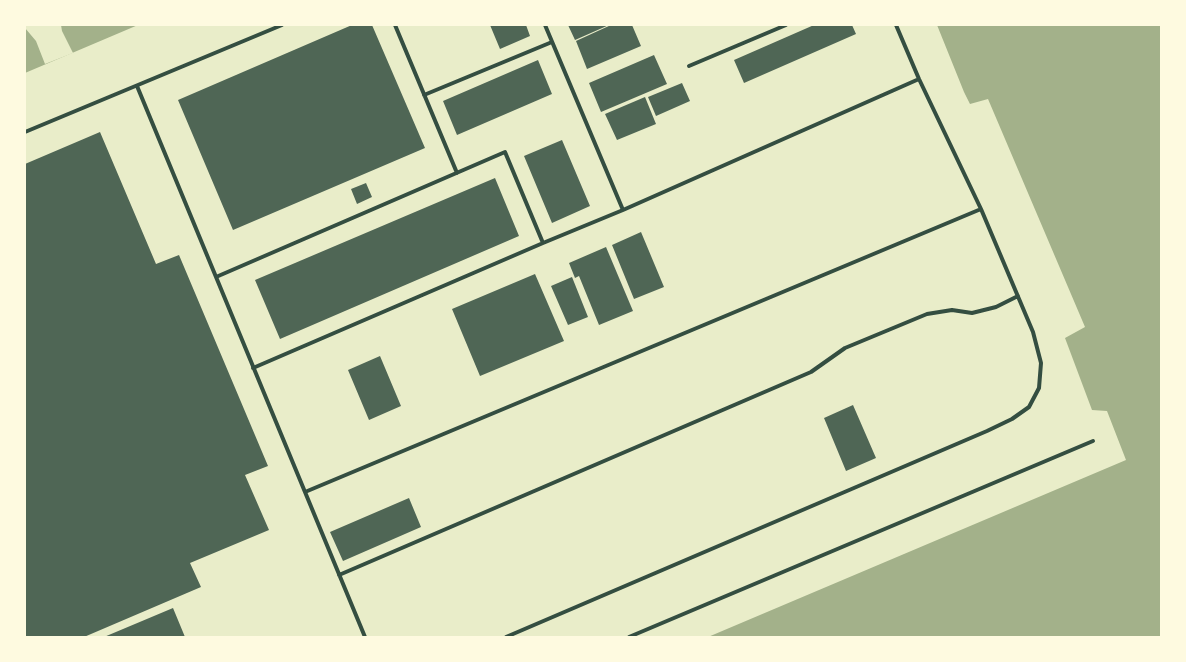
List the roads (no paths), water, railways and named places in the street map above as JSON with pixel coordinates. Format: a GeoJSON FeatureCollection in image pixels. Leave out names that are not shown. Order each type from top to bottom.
{"type":"FeatureCollection","features":[{"type":"Feature","properties":{"kind":"lane"},"geometry":{"type":"LineString","coordinates":[[25,132],[282,25]]}},
{"type":"Feature","properties":{"kind":"lane"},"geometry":{"type":"LineString","coordinates":[[395,25],[457,173]]}},
{"type":"Feature","properties":{"kind":"lane"},"geometry":{"type":"LineString","coordinates":[[545,25],[622,210]]}},
{"type":"Feature","properties":{"kind":"lane"},"geometry":{"type":"LineString","coordinates":[[689,66],[786,25]]}},
{"type":"Feature","properties":{"kind":"lane"},"geometry":{"type":"LineString","coordinates":[[506,637],[987,431],[1012,419],[1028,407],[1039,388],[1040,363],[1033,332],[981,209],[919,79],[896,25]]}},
{"type":"Feature","properties":{"kind":"lane"},"geometry":{"type":"LineString","coordinates":[[424,95],[552,42]]}},
{"type":"Feature","properties":{"kind":"lane"},"geometry":{"type":"LineString","coordinates":[[254,368],[622,210],[919,79]]}},
{"type":"Feature","properties":{"kind":"lane"},"geometry":{"type":"LineString","coordinates":[[137,86],[365,637]]}},
{"type":"Feature","properties":{"kind":"lane"},"geometry":{"type":"LineString","coordinates":[[216,277],[506,152],[543,243]]}},
{"type":"Feature","properties":{"kind":"lane"},"geometry":{"type":"LineString","coordinates":[[305,492],[981,209]]}},
{"type":"Feature","properties":{"kind":"lane"},"geometry":{"type":"LineString","coordinates":[[339,574],[811,372],[846,348],[927,314],[952,310],[972,314],[996,307],[1018,296]]}},
{"type":"Feature","properties":{"kind":"lane"},"geometry":{"type":"LineString","coordinates":[[629,637],[1093,441]]}}]}
